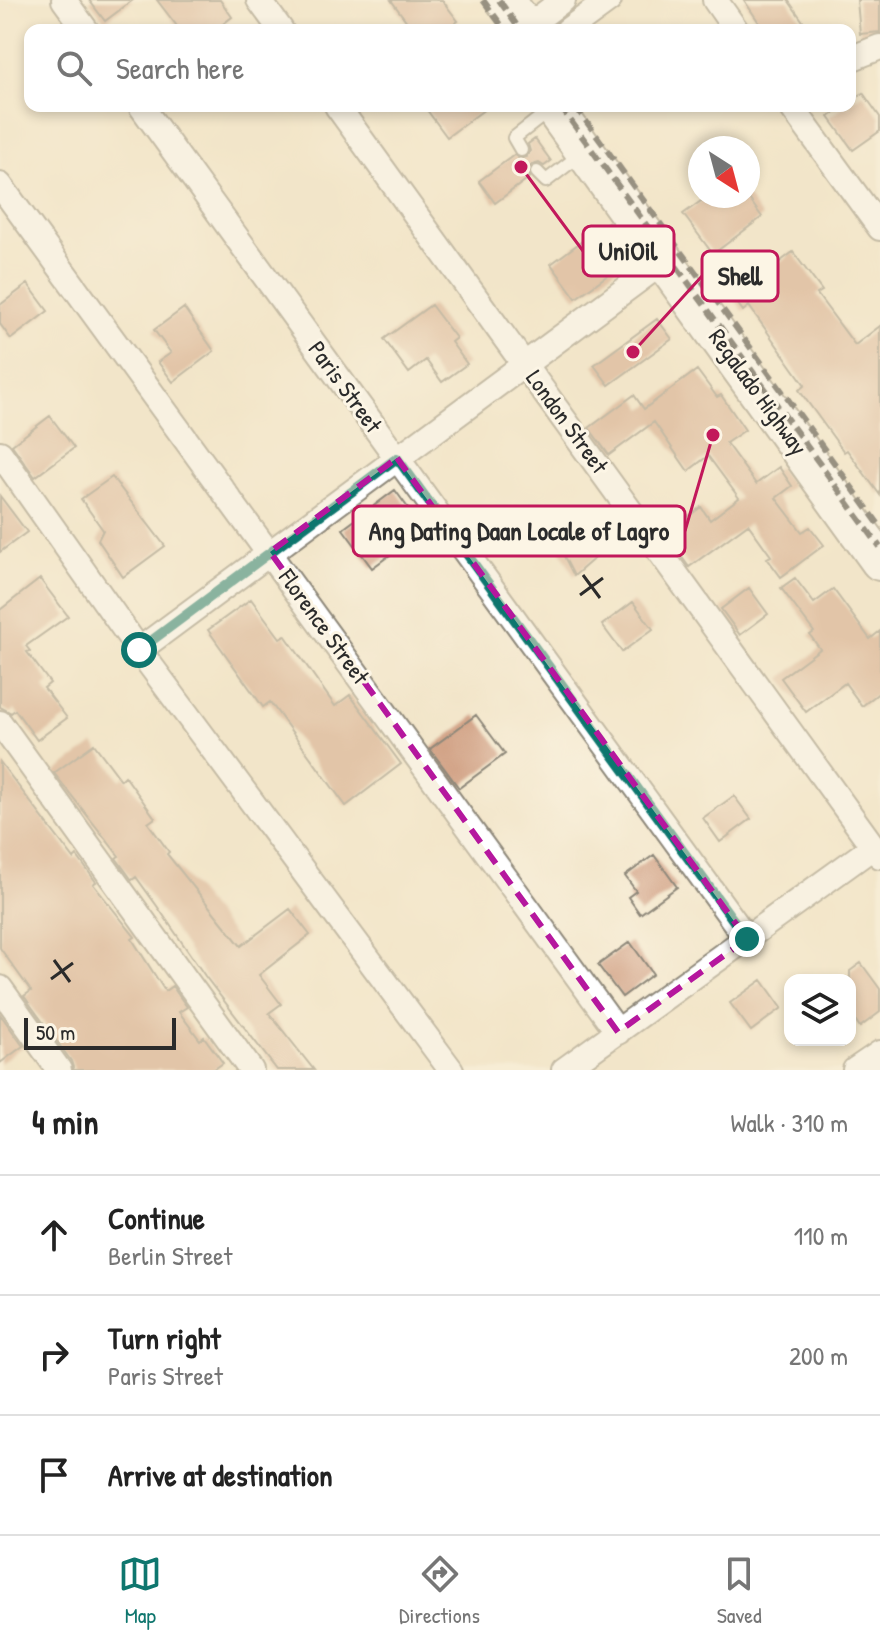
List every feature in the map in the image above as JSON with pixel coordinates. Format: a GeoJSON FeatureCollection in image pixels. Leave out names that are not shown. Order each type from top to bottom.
{"type":"FeatureCollection","features":[{"type":"Feature","properties":{"kind":"main road"},"geometry":{"type":"LineString","coordinates":[[476,0],[516,24]]}},
{"type":"Feature","properties":{"kind":"main road","name":"Regalado Highway"},"geometry":{"type":"LineString","coordinates":[[564,112],[585,151],[674,268],[880,561]]}},
{"type":"Feature","properties":{"kind":"main road","name":"Regalado Highway"},"geometry":{"type":"LineString","coordinates":[[566,112],[880,515]]}},
{"type":"Feature","properties":{"kind":"street"},"geometry":{"type":"LineString","coordinates":[[64,0],[82,24]]}},
{"type":"Feature","properties":{"kind":"street"},"geometry":{"type":"LineString","coordinates":[[259,0],[277,24]]}},
{"type":"Feature","properties":{"kind":"street"},"geometry":{"type":"LineString","coordinates":[[516,24],[564,0],[574,24]]}},
{"type":"Feature","properties":{"kind":"street"},"geometry":{"type":"LineString","coordinates":[[575,24],[609,0]]}},
{"type":"Feature","properties":{"kind":"street"},"geometry":{"type":"LineString","coordinates":[[715,0],[732,24]]}},
{"type":"Feature","properties":{"kind":"street"},"geometry":{"type":"LineString","coordinates":[[856,57],[880,47]]}},
{"type":"Feature","properties":{"kind":"street","name":"Paris Street"},"geometry":{"type":"LineString","coordinates":[[145,112],[747,939]]}},
{"type":"Feature","properties":{"kind":"street","name":"London Street"},"geometry":{"type":"LineString","coordinates":[[341,112],[877,851]]}},
{"type":"Feature","properties":{"kind":"street"},"geometry":{"type":"LineString","coordinates":[[795,112],[880,228]]}},
{"type":"Feature","properties":{"kind":"street","name":"Florence Street"},"geometry":{"type":"LineString","coordinates":[[0,185],[618,1032]]}},
{"type":"Feature","properties":{"kind":"street"},"geometry":{"type":"LineString","coordinates":[[139,650],[525,363],[674,268]]}},
{"type":"Feature","properties":{"kind":"street"},"geometry":{"type":"LineString","coordinates":[[0,453],[139,650],[451,1070]]}},
{"type":"Feature","properties":{"kind":"street"},"geometry":{"type":"LineString","coordinates":[[0,723],[251,1070]]}},
{"type":"Feature","properties":{"kind":"street"},"geometry":{"type":"LineString","coordinates":[[564,1070],[747,939],[877,851]]}},
{"type":"Feature","properties":{"kind":"street"},"geometry":{"type":"LineString","coordinates":[[0,988],[59,1070]]}},
{"type":"Feature","properties":{"kind":"street"},"geometry":{"type":"LineString","coordinates":[[855,1070],[880,1053]]}},
{"type":"Feature","properties":{"kind":"lane"},"geometry":{"type":"LineString","coordinates":[[521,150],[514,138],[552,112]]}},
{"type":"Feature","properties":{"kind":"lane"},"geometry":{"type":"LineString","coordinates":[[537,172],[546,181],[585,151]]}},
{"type":"Feature","properties":{"kind":"highlighted area"},"geometry":{"type":"Polygon","coordinates":[[[397,458],[747,939],[618,1032],[270,552],[397,458]]]}},
{"type":"Feature","properties":{"kind":"building"},"geometry":{"type":"Polygon","coordinates":[[[89,0],[133,0],[105,21],[89,0]]]}},
{"type":"Feature","properties":{"kind":"building"},"geometry":{"type":"Polygon","coordinates":[[[157,0],[220,0],[232,17],[223,24],[175,24],[157,0]]]}},
{"type":"Feature","properties":{"kind":"building"},"geometry":{"type":"Polygon","coordinates":[[[391,0],[442,0],[458,21],[454,24],[409,24],[391,0]]]}},
{"type":"Feature","properties":{"kind":"building"},"geometry":{"type":"Polygon","coordinates":[[[744,0],[788,0],[805,24],[760,24],[744,0]]]}},
{"type":"Feature","properties":{"kind":"building"},"geometry":{"type":"Polygon","coordinates":[[[857,0],[880,0],[880,32],[860,34],[857,0]]]}},
{"type":"Feature","properties":{"kind":"building"},"geometry":{"type":"Polygon","coordinates":[[[863,93],[880,117],[880,131],[853,150],[829,117],[836,112],[856,112],[856,98],[863,93]]]}},
{"type":"Feature","properties":{"kind":"building"},"geometry":{"type":"Polygon","coordinates":[[[428,112],[481,112],[447,137],[428,112]]]}},
{"type":"Feature","properties":{"kind":"building"},"geometry":{"type":"Polygon","coordinates":[[[535,139],[551,161],[544,166],[539,163],[531,165],[528,170],[530,177],[495,203],[479,181],[514,155],[520,159],[526,157],[530,151],[528,144],[535,139]]]}},
{"type":"Feature","properties":{"kind":"building"},"geometry":{"type":"Polygon","coordinates":[[[691,208],[756,208],[762,217],[713,254],[683,214],[691,208]]]}},
{"type":"Feature","properties":{"kind":"building"},"geometry":{"type":"Polygon","coordinates":[[[608,222],[632,254],[627,261],[576,298],[551,264],[608,222]]]}},
{"type":"Feature","properties":{"kind":"building"},"geometry":{"type":"Polygon","coordinates":[[[793,252],[822,291],[817,294],[855,345],[880,326],[880,495],[799,390],[805,385],[749,306],[743,311],[733,297],[793,252]]]}},
{"type":"Feature","properties":{"kind":"building"},"geometry":{"type":"Polygon","coordinates":[[[28,284],[48,311],[11,339],[0,324],[0,305],[28,284]]]}},
{"type":"Feature","properties":{"kind":"building"},"geometry":{"type":"Polygon","coordinates":[[[431,305],[456,338],[451,342],[467,364],[442,382],[426,360],[409,373],[384,339],[431,305]]]}},
{"type":"Feature","properties":{"kind":"building"},"geometry":{"type":"Polygon","coordinates":[[[184,308],[214,351],[173,382],[158,362],[171,353],[154,330],[184,308]]]}},
{"type":"Feature","properties":{"kind":"building"},"geometry":{"type":"Polygon","coordinates":[[[657,319],[672,339],[609,385],[594,365],[657,319]]]}},
{"type":"Feature","properties":{"kind":"building"},"geometry":{"type":"Polygon","coordinates":[[[697,370],[717,397],[721,395],[745,430],[726,443],[756,484],[779,467],[792,486],[776,498],[802,532],[810,527],[824,545],[781,577],[767,558],[771,556],[748,524],[689,567],[665,534],[701,507],[710,520],[739,498],[708,456],[688,471],[654,422],[609,455],[589,428],[634,395],[644,409],[697,370]]]}},
{"type":"Feature","properties":{"kind":"building"},"geometry":{"type":"Polygon","coordinates":[[[50,416],[74,448],[35,477],[12,445],[50,416]]]}},
{"type":"Feature","properties":{"kind":"building"},"geometry":{"type":"Polygon","coordinates":[[[112,477],[165,546],[123,577],[98,540],[103,530],[81,499],[112,477]]]}},
{"type":"Feature","properties":{"kind":"building"},"geometry":{"type":"Polygon","coordinates":[[[395,490],[424,530],[372,568],[343,529],[395,490]]]}},
{"type":"Feature","properties":{"kind":"building"},"geometry":{"type":"Polygon","coordinates":[[[0,496],[27,532],[0,552],[0,496]]]}},
{"type":"Feature","properties":{"kind":"building"},"geometry":{"type":"Polygon","coordinates":[[[590,511],[599,527],[610,521],[620,536],[574,576],[552,533],[590,511]]]}},
{"type":"Feature","properties":{"kind":"building"},"geometry":{"type":"Polygon","coordinates":[[[795,578],[814,603],[833,589],[870,639],[880,631],[880,692],[862,706],[845,683],[806,712],[781,678],[820,649],[810,635],[814,632],[781,588],[795,578]]]}},
{"type":"Feature","properties":{"kind":"building"},"geometry":{"type":"Polygon","coordinates":[[[40,579],[68,616],[26,646],[30,651],[27,652],[50,683],[44,688],[67,718],[37,740],[15,710],[11,713],[0,707],[0,610],[40,579]]]}},
{"type":"Feature","properties":{"kind":"building"},"geometry":{"type":"Polygon","coordinates":[[[749,588],[768,614],[740,635],[721,609],[749,588]]]}},
{"type":"Feature","properties":{"kind":"building"},"geometry":{"type":"Polygon","coordinates":[[[251,599],[280,638],[285,635],[335,706],[350,695],[401,764],[346,806],[270,702],[263,707],[208,630],[251,599]]]}},
{"type":"Feature","properties":{"kind":"building"},"geometry":{"type":"Polygon","coordinates":[[[633,602],[653,629],[622,652],[602,625],[633,602]]]}},
{"type":"Feature","properties":{"kind":"building"},"geometry":{"type":"Polygon","coordinates":[[[476,715],[505,754],[459,788],[430,749],[476,715]]]}},
{"type":"Feature","properties":{"kind":"building"},"geometry":{"type":"Polygon","coordinates":[[[94,744],[121,780],[125,776],[155,818],[148,823],[169,852],[167,854],[241,946],[290,909],[310,935],[259,975],[281,1004],[269,1013],[314,1070],[277,1070],[205,976],[136,877],[132,880],[116,858],[119,856],[54,773],[94,744]]]}},
{"type":"Feature","properties":{"kind":"building"},"geometry":{"type":"Polygon","coordinates":[[[0,762],[74,859],[77,856],[96,882],[93,884],[135,937],[132,939],[165,991],[172,986],[187,1007],[179,1012],[200,1040],[204,1037],[223,1063],[213,1070],[74,1070],[71,1061],[24,996],[31,991],[0,948],[0,762]]]}},
{"type":"Feature","properties":{"kind":"building"},"geometry":{"type":"Polygon","coordinates":[[[734,796],[751,819],[720,842],[703,818],[734,796]]]}},
{"type":"Feature","properties":{"kind":"building"},"geometry":{"type":"Polygon","coordinates":[[[654,855],[677,887],[640,914],[628,897],[636,891],[625,876],[654,855]]]}},
{"type":"Feature","properties":{"kind":"building"},"geometry":{"type":"Polygon","coordinates":[[[630,942],[653,974],[622,997],[598,965],[630,942]]]}},
{"type":"Feature","properties":{"kind":"building"},"geometry":{"type":"Polygon","coordinates":[[[861,963],[880,989],[880,1012],[860,1027],[856,1021],[856,974],[850,974],[861,963]]]}},
{"type":"Feature","properties":{"kind":"building"},"geometry":{"type":"Polygon","coordinates":[[[762,980],[782,1008],[751,1031],[730,1003],[762,980]]]}},
{"type":"Feature","properties":{"kind":"building"},"geometry":{"type":"Polygon","coordinates":[[[0,1014],[23,1046],[0,1063],[0,1014]]]}},
{"type":"Feature","properties":{"kind":"railway"},"geometry":{"type":"LineString","coordinates":[[483,0],[501,24]]}},
{"type":"Feature","properties":{"kind":"railway"},"geometry":{"type":"LineString","coordinates":[[499,0],[516,24]]}},
{"type":"Feature","properties":{"kind":"railway"},"geometry":{"type":"LineString","coordinates":[[564,112],[880,547]]}},
{"type":"Feature","properties":{"kind":"railway"},"geometry":{"type":"LineString","coordinates":[[579,112],[880,526]]}},
{"type":"Feature","properties":{"kind":"place","name":"UniOil"},"geometry":{"type":"Point","coordinates":[521,167]}},
{"type":"Feature","properties":{"kind":"place","name":"Shell"},"geometry":{"type":"Point","coordinates":[633,352]}},
{"type":"Feature","properties":{"kind":"place","name":"Ang Dating Daan Locale of Lagro"},"geometry":{"type":"Point","coordinates":[713,435]}},
{"type":"Feature","properties":{"kind":"route"},"geometry":{"type":"LineString","coordinates":[[139,650],[397,458],[747,939]]}}]}
